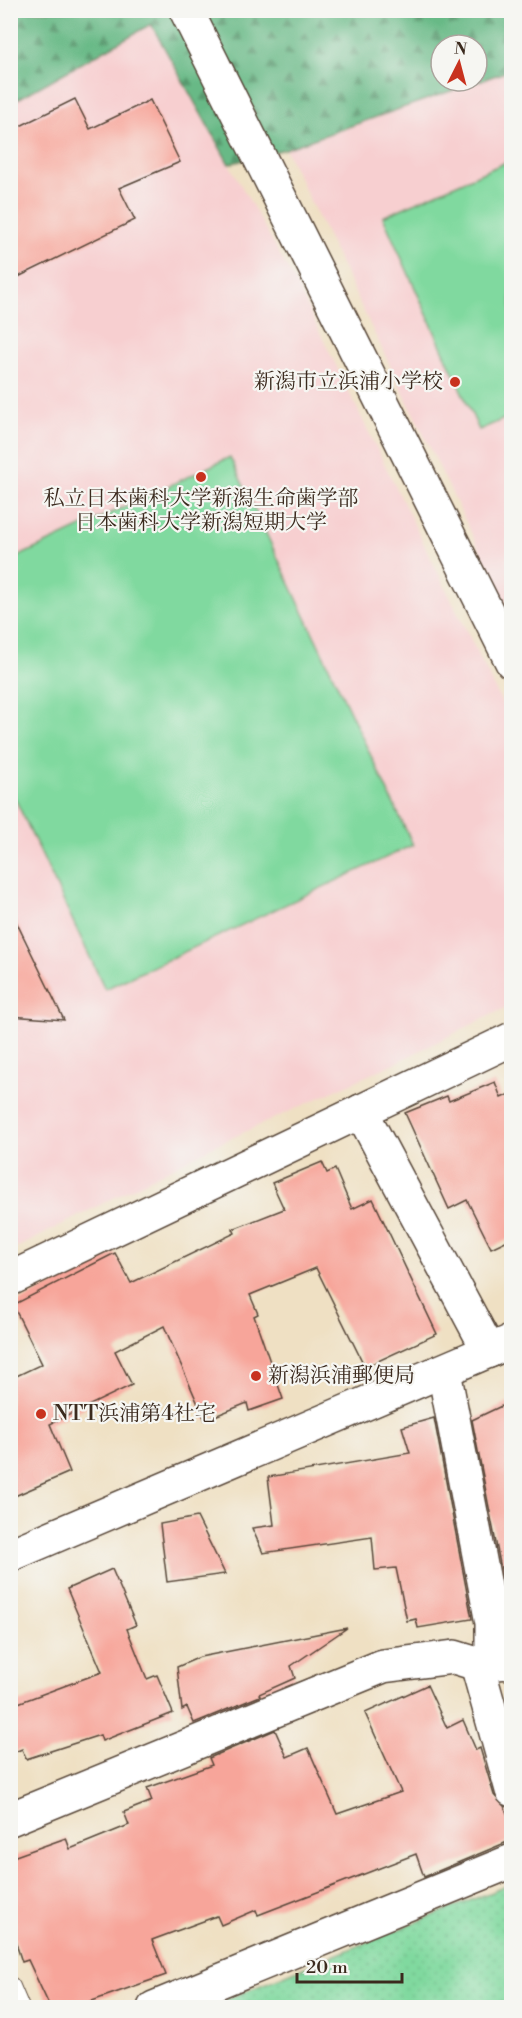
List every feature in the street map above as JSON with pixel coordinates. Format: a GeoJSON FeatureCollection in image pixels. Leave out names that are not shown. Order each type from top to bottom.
{"type":"FeatureCollection","features":[{"type":"Feature","properties":{"kind":"street"},"geometry":{"type":"LineString","coordinates":[[186,10],[512,662]]}},
{"type":"Feature","properties":{"kind":"street"},"geometry":{"type":"LineString","coordinates":[[10,1279],[512,1039]]}},
{"type":"Feature","properties":{"kind":"street"},"geometry":{"type":"LineString","coordinates":[[10,1555],[500,1346],[361,1110]]}},
{"type":"Feature","properties":{"kind":"street"},"geometry":{"type":"LineString","coordinates":[[444,1371],[502,1618],[494,1663],[512,1790]]}},
{"type":"Feature","properties":{"kind":"street"},"geometry":{"type":"LineString","coordinates":[[10,1819],[383,1666],[454,1657],[494,1663]]}},
{"type":"Feature","properties":{"kind":"street"},"geometry":{"type":"LineString","coordinates":[[154,2007],[204,1998],[512,1861]]}},
{"type":"Feature","properties":{"kind":"lane"},"geometry":{"type":"LineString","coordinates":[[10,1987],[19,2007]]}},
{"type":"Feature","properties":{"kind":"shaded area","name":"私立日本歯科大学新潟生命歯学部 日本歯科大学新潟短期大学"},"geometry":{"type":"Polygon","coordinates":[[[151,24],[294,280],[511,721],[511,1005],[395,1063],[214,1146],[11,1251],[11,103],[151,24]]]}},
{"type":"Feature","properties":{"kind":"shaded area","name":"新潟市立浜浦小学校"},"geometry":{"type":"Polygon","coordinates":[[[511,70],[511,615],[285,149],[445,93],[489,93],[489,78],[511,70]]]}},
{"type":"Feature","properties":{"kind":"green space"},"geometry":{"type":"Polygon","coordinates":[[[11,11],[511,11],[511,70],[489,78],[489,33],[429,33],[429,93],[445,93],[285,149],[229,164],[151,24],[11,103],[11,11]]]}},
{"type":"Feature","properties":{"kind":"green space"},"geometry":{"type":"Polygon","coordinates":[[[511,160],[511,416],[479,430],[383,217],[511,160]]]}},
{"type":"Feature","properties":{"kind":"green space"},"geometry":{"type":"Polygon","coordinates":[[[230,457],[413,845],[105,989],[11,790],[11,560],[230,457]]]}},
{"type":"Feature","properties":{"kind":"green space"},"geometry":{"type":"Polygon","coordinates":[[[511,1884],[511,2007],[221,2007],[224,2000],[511,1884]]]}},
{"type":"Feature","properties":{"kind":"building"},"geometry":{"type":"Polygon","coordinates":[[[75,99],[90,129],[150,100],[180,162],[119,188],[135,220],[10,281],[10,131],[75,99]]]}},
{"type":"Feature","properties":{"kind":"building"},"geometry":{"type":"Polygon","coordinates":[[[10,909],[64,1020],[10,1016],[10,909]]]}},
{"type":"Feature","properties":{"kind":"building"},"geometry":{"type":"Polygon","coordinates":[[[495,1082],[501,1098],[512,1093],[512,1238],[491,1248],[467,1200],[449,1209],[405,1113],[447,1096],[449,1101],[495,1082]]]}},
{"type":"Feature","properties":{"kind":"building"},"geometry":{"type":"Polygon","coordinates":[[[322,1162],[327,1173],[335,1169],[352,1209],[373,1199],[437,1334],[365,1367],[316,1268],[250,1295],[258,1314],[254,1316],[283,1399],[249,1411],[247,1403],[205,1420],[164,1326],[115,1351],[132,1385],[50,1424],[70,1472],[10,1498],[10,1379],[42,1364],[13,1305],[115,1253],[131,1283],[235,1233],[233,1229],[284,1209],[272,1183],[322,1162]]]}},
{"type":"Feature","properties":{"kind":"building"},"geometry":{"type":"Polygon","coordinates":[[[512,1401],[512,1575],[503,1579],[472,1420],[512,1401]]]}},
{"type":"Feature","properties":{"kind":"building"},"geometry":{"type":"Polygon","coordinates":[[[434,1418],[472,1619],[418,1628],[416,1619],[407,1621],[396,1568],[375,1570],[372,1537],[263,1553],[252,1528],[274,1525],[268,1477],[410,1453],[402,1427],[434,1418]]]}},
{"type":"Feature","properties":{"kind":"building"},"geometry":{"type":"Polygon","coordinates":[[[197,1517],[225,1574],[167,1582],[160,1524],[197,1517]]]}},
{"type":"Feature","properties":{"kind":"building"},"geometry":{"type":"Polygon","coordinates":[[[112,1569],[136,1625],[127,1629],[147,1679],[157,1675],[173,1713],[102,1741],[100,1735],[26,1759],[22,1749],[10,1754],[10,1706],[102,1672],[67,1589],[112,1569]]]}},
{"type":"Feature","properties":{"kind":"building"},"geometry":{"type":"Polygon","coordinates":[[[347,1628],[291,1666],[295,1678],[259,1694],[260,1696],[194,1723],[187,1707],[182,1710],[177,1667],[200,1657],[347,1628]]]}},
{"type":"Feature","properties":{"kind":"building"},"geometry":{"type":"Polygon","coordinates":[[[427,1685],[447,1728],[463,1720],[476,1750],[480,1748],[494,1795],[504,1806],[512,1825],[512,1840],[424,1877],[416,1854],[258,1915],[256,1910],[221,1925],[217,1916],[152,1940],[166,1975],[75,2007],[50,2007],[28,1960],[22,1962],[10,1925],[10,1858],[66,1838],[70,1849],[129,1825],[124,1812],[152,1801],[147,1788],[212,1765],[209,1758],[275,1730],[287,1757],[308,1748],[337,1814],[401,1792],[365,1713],[427,1685]]]}},
{"type":"Feature","properties":{"kind":"place","name":"新潟市立浜浦小学校"},"geometry":{"type":"Point","coordinates":[455,382]}},
{"type":"Feature","properties":{"kind":"place","name":"私立日本歯科大学新潟生命歯学部 日本歯科大学新潟短期大学"},"geometry":{"type":"Point","coordinates":[201,477]}},
{"type":"Feature","properties":{"kind":"place","name":"新潟浜浦郵便局"},"geometry":{"type":"Point","coordinates":[256,1376]}},
{"type":"Feature","properties":{"kind":"place","name":"NTT浜浦第4社宅"},"geometry":{"type":"Point","coordinates":[41,1414]}}]}
